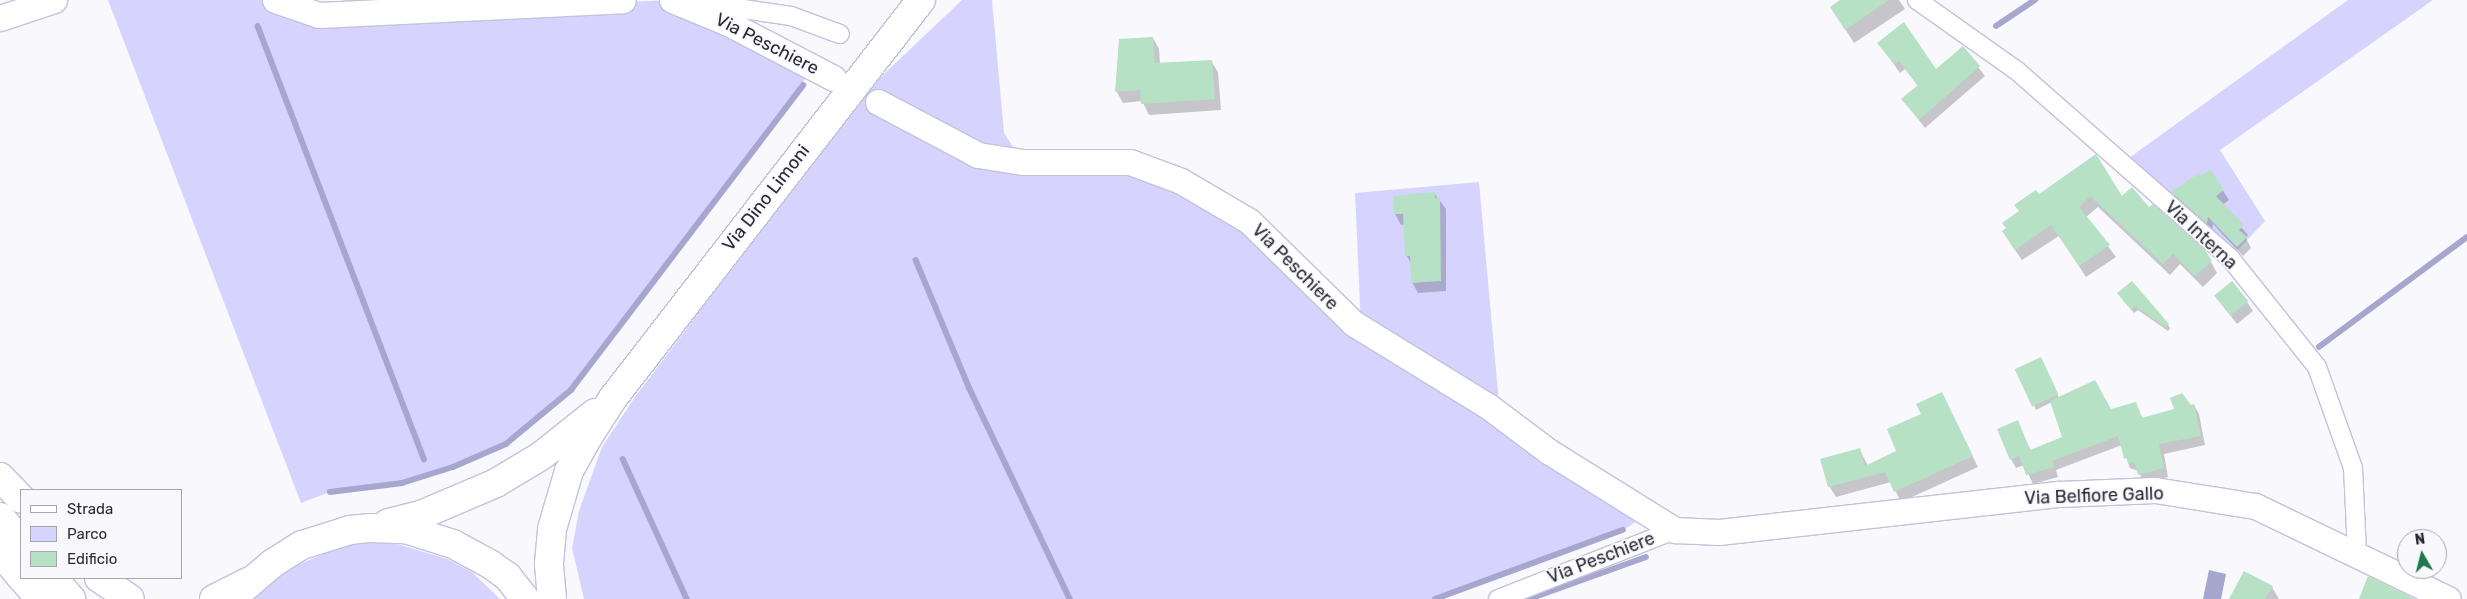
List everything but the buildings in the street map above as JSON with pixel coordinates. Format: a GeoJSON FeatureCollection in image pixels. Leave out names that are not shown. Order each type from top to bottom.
{"type":"FeatureCollection","features":[{"type":"Feature","properties":{"kind":"main road","name":"Via Dino Limoni"},"geometry":{"type":"LineString","coordinates":[[613,398],[921,0]]}},
{"type":"Feature","properties":{"kind":"main road"},"geometry":{"type":"LineString","coordinates":[[370,528],[421,515],[496,483],[541,456],[613,398]]}},
{"type":"Feature","properties":{"kind":"main road"},"geometry":{"type":"LineString","coordinates":[[552,599],[549,564],[557,505],[569,471],[613,398]]}},
{"type":"Feature","properties":{"kind":"main road"},"geometry":{"type":"LineString","coordinates":[[0,477],[20,498]]}},
{"type":"Feature","properties":{"kind":"main road"},"geometry":{"type":"LineString","coordinates":[[0,516],[20,540]]}},
{"type":"Feature","properties":{"kind":"main road"},"geometry":{"type":"LineString","coordinates":[[214,599],[241,590],[302,545],[350,530],[370,528],[405,529],[453,544],[490,564],[508,577],[524,599]]}},
{"type":"Feature","properties":{"kind":"main road"},"geometry":{"type":"LineString","coordinates":[[0,552],[20,575]]}},
{"type":"Feature","properties":{"kind":"main road"},"geometry":{"type":"LineString","coordinates":[[24,579],[40,599]]}},
{"type":"Feature","properties":{"kind":"main road"},"geometry":{"type":"LineString","coordinates":[[53,579],[70,599]]}},
{"type":"Feature","properties":{"kind":"main road"},"geometry":{"type":"LineString","coordinates":[[100,579],[130,599]]}},
{"type":"Feature","properties":{"kind":"street"},"geometry":{"type":"LineString","coordinates":[[0,18],[54,0]]}},
{"type":"Feature","properties":{"kind":"street"},"geometry":{"type":"LineString","coordinates":[[276,0],[319,15],[623,0]]}},
{"type":"Feature","properties":{"kind":"street","name":"Via Peschiere"},"geometry":{"type":"LineString","coordinates":[[672,0],[728,23],[833,78]]}},
{"type":"Feature","properties":{"kind":"street","name":"Via Peschiere"},"geometry":{"type":"LineString","coordinates":[[682,0],[791,16],[840,34]]}},
{"type":"Feature","properties":{"kind":"street","name":"Via Interna"},"geometry":{"type":"LineString","coordinates":[[1917,0],[2016,70],[2230,258],[2316,367],[2354,468],[2356,554]]}},
{"type":"Feature","properties":{"kind":"street","name":"Via Peschiere"},"geometry":{"type":"LineString","coordinates":[[878,102],[978,155],[1023,162],[1130,162],[1181,181],[1249,221],[1353,323],[1488,406],[1548,451],[1676,530]]}},
{"type":"Feature","properties":{"kind":"street","name":"Via Belfiore Gallo"},"geometry":{"type":"LineString","coordinates":[[1719,532],[2060,494],[2155,490],[2255,506],[2448,599]]}},
{"type":"Feature","properties":{"kind":"street","name":"Via Peschiere"},"geometry":{"type":"LineString","coordinates":[[1498,599],[1676,530],[1719,532]]}},
{"type":"Feature","properties":{"kind":"green space"},"geometry":{"type":"Polygon","coordinates":[[[108,0],[275,0],[319,15],[672,0],[814,67],[571,390],[506,444],[453,467],[402,483],[330,492],[301,503],[108,0]]]}},
{"type":"Feature","properties":{"kind":"green space"},"geometry":{"type":"Polygon","coordinates":[[[962,0],[992,0],[1004,133],[1023,162],[1181,181],[1361,328],[1355,193],[1479,182],[1500,414],[1647,515],[1623,530],[1435,599],[584,599],[572,548],[579,511],[602,447],[635,397],[863,94],[962,0]]]}},
{"type":"Feature","properties":{"kind":"green space"},"geometry":{"type":"Polygon","coordinates":[[[2348,0],[2433,0],[2220,150],[2265,221],[2230,258],[2122,163],[2348,0]]]}},
{"type":"Feature","properties":{"kind":"green space"},"geometry":{"type":"Polygon","coordinates":[[[364,541],[394,543],[447,559],[472,572],[500,599],[251,599],[276,574],[333,550],[364,541]]]}},
{"type":"Feature","properties":{"kind":"shaded area"},"geometry":{"type":"Polygon","coordinates":[[[2209,570],[2226,574],[2221,599],[2203,599],[2209,570]]]}},
{"type":"Feature","properties":{"kind":"waterway"},"geometry":{"type":"LineString","coordinates":[[1996,26],[2035,0]]}},
{"type":"Feature","properties":{"kind":"waterway"},"geometry":{"type":"LineString","coordinates":[[258,26],[424,459]]}},
{"type":"Feature","properties":{"kind":"waterway"},"geometry":{"type":"LineString","coordinates":[[330,492],[402,483],[453,467],[506,444],[571,390],[803,85]]}},
{"type":"Feature","properties":{"kind":"waterway"},"geometry":{"type":"LineString","coordinates":[[2319,347],[2467,237]]}},
{"type":"Feature","properties":{"kind":"waterway"},"geometry":{"type":"LineString","coordinates":[[916,260],[969,387],[1070,599]]}},
{"type":"Feature","properties":{"kind":"waterway"},"geometry":{"type":"LineString","coordinates":[[623,459],[687,599]]}},
{"type":"Feature","properties":{"kind":"waterway"},"geometry":{"type":"LineString","coordinates":[[1435,599],[1623,530]]}},
{"type":"Feature","properties":{"kind":"waterway"},"geometry":{"type":"LineString","coordinates":[[1529,599],[1646,557]]}}]}
